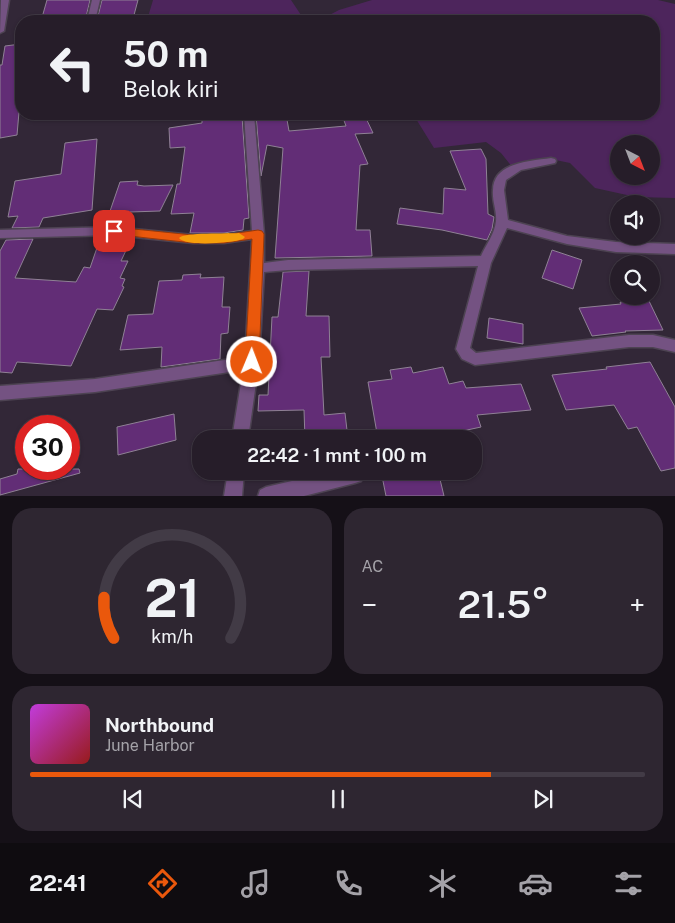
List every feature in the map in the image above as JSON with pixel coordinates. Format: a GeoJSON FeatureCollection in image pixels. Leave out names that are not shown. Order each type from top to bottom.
{"type":"FeatureCollection","features":[{"type":"Feature","properties":{"kind":"street"},"geometry":{"type":"LineString","coordinates":[[0,31],[5,0]]}},
{"type":"Feature","properties":{"kind":"street"},"geometry":{"type":"LineString","coordinates":[[92,15],[96,0]]}},
{"type":"Feature","properties":{"kind":"street"},"geometry":{"type":"LineString","coordinates":[[241,430],[252,362],[258,268],[258,234],[249,120]]}},
{"type":"Feature","properties":{"kind":"street"},"geometry":{"type":"LineString","coordinates":[[551,161],[518,168],[505,174],[501,179],[499,197],[502,223],[486,261],[463,348],[467,355],[474,359],[584,347],[618,341],[665,342],[675,346]]}},
{"type":"Feature","properties":{"kind":"street"},"geometry":{"type":"LineString","coordinates":[[502,223],[567,240],[616,247],[675,249]]}},
{"type":"Feature","properties":{"kind":"street"},"geometry":{"type":"LineString","coordinates":[[0,234],[114,231],[201,239],[224,239],[258,234]]}},
{"type":"Feature","properties":{"kind":"street"},"geometry":{"type":"LineString","coordinates":[[258,268],[288,265],[486,261]]}},
{"type":"Feature","properties":{"kind":"street"},"geometry":{"type":"LineString","coordinates":[[0,393],[96,385],[252,362]]}},
{"type":"Feature","properties":{"kind":"street"},"geometry":{"type":"LineString","coordinates":[[233,496],[235,480]]}},
{"type":"Feature","properties":{"kind":"street"},"geometry":{"type":"LineString","coordinates":[[266,496],[335,480]]}},
{"type":"Feature","properties":{"kind":"shaded area"},"geometry":{"type":"Polygon","coordinates":[[[153,0],[291,0],[301,15],[149,15],[153,0]]]}},
{"type":"Feature","properties":{"kind":"shaded area"},"geometry":{"type":"Polygon","coordinates":[[[372,0],[658,0],[675,4],[675,198],[660,198],[660,195],[627,195],[595,188],[570,163],[546,158],[513,168],[501,153],[486,142],[434,148],[417,120],[660,120],[660,15],[329,15],[339,10],[372,0]]]}},
{"type":"Feature","properties":{"kind":"building"},"geometry":{"type":"Polygon","coordinates":[[[47,0],[90,0],[86,15],[43,15],[47,0]]]}},
{"type":"Feature","properties":{"kind":"building"},"geometry":{"type":"Polygon","coordinates":[[[102,0],[138,0],[134,15],[98,15],[102,0]]]}},
{"type":"Feature","properties":{"kind":"building"},"geometry":{"type":"Polygon","coordinates":[[[15,45],[15,120],[18,120],[17,135],[0,138],[0,65],[2,65],[5,46],[15,45]]]}},
{"type":"Feature","properties":{"kind":"building"},"geometry":{"type":"Polygon","coordinates":[[[202,120],[242,120],[249,218],[244,219],[243,230],[224,233],[190,233],[194,213],[171,214],[177,184],[180,184],[185,147],[170,148],[169,128],[202,123],[202,120]]]}},
{"type":"Feature","properties":{"kind":"building"},"geometry":{"type":"Polygon","coordinates":[[[256,120],[287,120],[289,131],[346,126],[344,120],[367,120],[373,133],[355,134],[368,164],[360,165],[356,230],[370,230],[372,256],[275,258],[283,148],[267,145],[261,176],[256,120]]]}},
{"type":"Feature","properties":{"kind":"building"},"geometry":{"type":"Polygon","coordinates":[[[97,139],[92,210],[43,218],[39,227],[12,228],[18,216],[8,217],[15,181],[61,174],[65,143],[97,139]]]}},
{"type":"Feature","properties":{"kind":"building"},"geometry":{"type":"Polygon","coordinates":[[[481,149],[486,159],[488,214],[494,217],[492,229],[487,240],[442,230],[397,224],[400,208],[443,214],[444,188],[466,190],[450,151],[481,149]]]}},
{"type":"Feature","properties":{"kind":"building"},"geometry":{"type":"Polygon","coordinates":[[[138,181],[137,185],[144,186],[173,185],[160,211],[130,212],[128,216],[108,217],[120,182],[138,181]]]}},
{"type":"Feature","properties":{"kind":"building"},"geometry":{"type":"Polygon","coordinates":[[[33,239],[15,278],[76,282],[84,267],[90,268],[100,239],[130,242],[121,261],[128,261],[120,278],[125,279],[122,286],[124,287],[113,310],[97,309],[71,366],[17,362],[12,373],[0,372],[0,251],[6,240],[33,239]]]}},
{"type":"Feature","properties":{"kind":"building"},"geometry":{"type":"Polygon","coordinates":[[[552,250],[582,260],[573,289],[542,278],[552,250]]]}},
{"type":"Feature","properties":{"kind":"building"},"geometry":{"type":"Polygon","coordinates":[[[309,271],[306,316],[329,316],[330,357],[321,357],[324,415],[345,413],[347,430],[305,430],[304,410],[258,411],[259,395],[268,395],[272,317],[278,317],[283,272],[309,271]]]}},
{"type":"Feature","properties":{"kind":"building"},"geometry":{"type":"Polygon","coordinates":[[[201,274],[200,278],[224,277],[222,307],[230,307],[228,333],[221,334],[220,359],[161,367],[162,347],[120,350],[128,315],[153,314],[159,281],[182,280],[183,275],[201,274]]]}},
{"type":"Feature","properties":{"kind":"building"},"geometry":{"type":"Polygon","coordinates":[[[610,305],[651,305],[663,330],[625,331],[592,336],[579,308],[610,305]]]}},
{"type":"Feature","properties":{"kind":"building"},"geometry":{"type":"Polygon","coordinates":[[[489,318],[523,324],[523,344],[487,338],[489,318]]]}},
{"type":"Feature","properties":{"kind":"building"},"geometry":{"type":"Polygon","coordinates":[[[650,362],[675,407],[675,468],[661,471],[637,427],[628,429],[614,405],[566,410],[552,375],[650,362]]]}},
{"type":"Feature","properties":{"kind":"building"},"geometry":{"type":"Polygon","coordinates":[[[411,367],[413,373],[443,367],[449,384],[463,381],[466,388],[521,384],[531,410],[477,415],[481,427],[467,430],[376,430],[368,382],[392,379],[390,370],[411,367]]]}},
{"type":"Feature","properties":{"kind":"building"},"geometry":{"type":"Polygon","coordinates":[[[174,414],[176,440],[118,455],[117,427],[174,414]]]}},
{"type":"Feature","properties":{"kind":"building"},"geometry":{"type":"Polygon","coordinates":[[[15,475],[15,480],[55,480],[0,495],[0,479],[15,475]]]}},
{"type":"Feature","properties":{"kind":"building"},"geometry":{"type":"Polygon","coordinates":[[[383,480],[440,480],[444,496],[386,496],[383,480]]]}},
{"type":"Feature","properties":{"kind":"slow traffic"},"geometry":{"type":"LineString","coordinates":[[185,238],[224,239],[239,237]]}},
{"type":"Feature","properties":{"kind":"route"},"geometry":{"type":"LineString","coordinates":[[114,231],[193,239],[224,239],[258,234],[258,268],[252,329],[252,362]]}}]}
